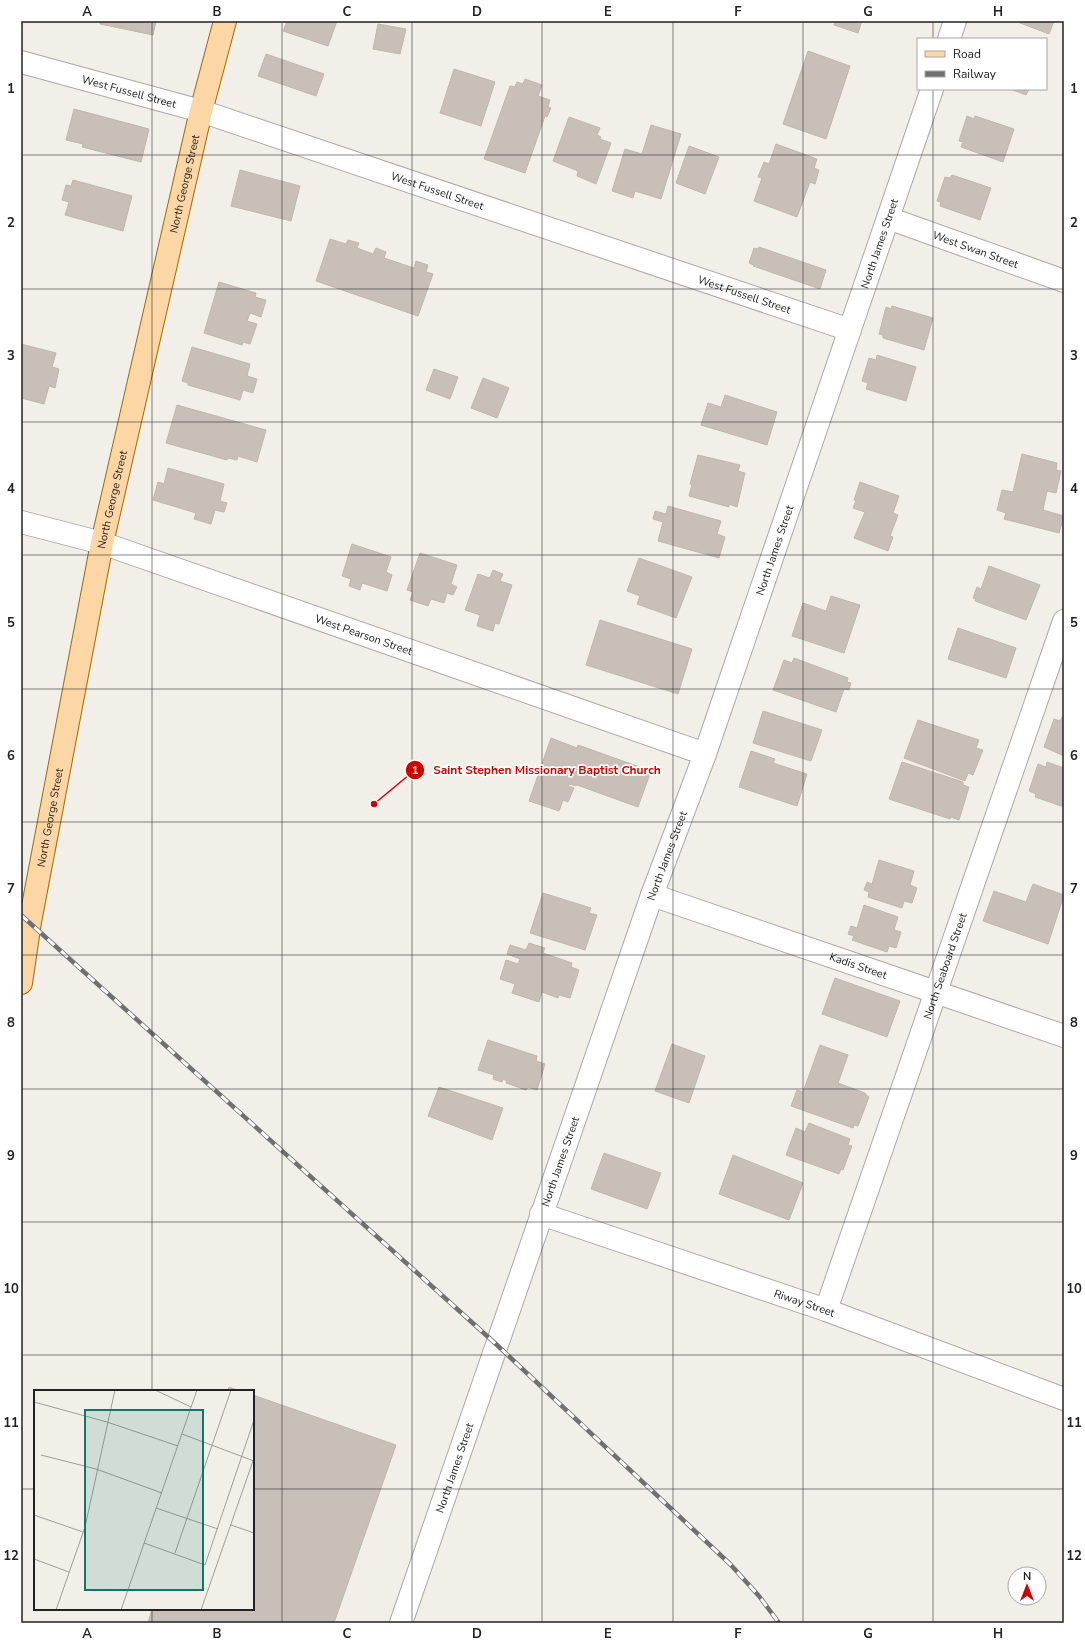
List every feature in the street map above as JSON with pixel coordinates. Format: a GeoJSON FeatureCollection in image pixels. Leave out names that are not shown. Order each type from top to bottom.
{"type":"FeatureCollection","features":[{"type":"Feature","properties":{"kind":"main road","name":"North George Street"},"geometry":{"type":"LineString","coordinates":[[21,983],[30,922],[102,543],[224,21]]}},
{"type":"Feature","properties":{"kind":"street"},"geometry":{"type":"LineString","coordinates":[[949,38],[955,21]]}},
{"type":"Feature","properties":{"kind":"street","name":"West Fussell Street"},"geometry":{"type":"LineString","coordinates":[[21,62],[202,111],[850,330]]}},
{"type":"Feature","properties":{"kind":"street","name":"North James Street"},"geometry":{"type":"LineString","coordinates":[[401,1623],[652,895],[705,754],[932,90]]}},
{"type":"Feature","properties":{"kind":"street","name":"West Swan Street"},"geometry":{"type":"LineString","coordinates":[[888,218],[1064,281]]}},
{"type":"Feature","properties":{"kind":"street","name":"West Pearson Street"},"geometry":{"type":"LineString","coordinates":[[21,522],[102,543],[705,754]]}},
{"type":"Feature","properties":{"kind":"street","name":"North Seaboard Street"},"geometry":{"type":"LineString","coordinates":[[826,1310],[1064,621]]}},
{"type":"Feature","properties":{"kind":"street","name":"Kadis Street"},"geometry":{"type":"LineString","coordinates":[[652,895],[1064,1036]]}},
{"type":"Feature","properties":{"kind":"street","name":"Riway Street"},"geometry":{"type":"LineString","coordinates":[[542,1214],[826,1310],[1064,1399]]}},
{"type":"Feature","properties":{"kind":"building"},"geometry":{"type":"Polygon","coordinates":[[[100,21],[156,21],[153,35],[100,24],[100,21]]]}},
{"type":"Feature","properties":{"kind":"building"},"geometry":{"type":"Polygon","coordinates":[[[284,21],[337,21],[328,46],[283,31],[287,22],[284,21]]]}},
{"type":"Feature","properties":{"kind":"building"},"geometry":{"type":"Polygon","coordinates":[[[835,21],[862,21],[858,33],[834,25],[835,21]]]}},
{"type":"Feature","properties":{"kind":"building"},"geometry":{"type":"Polygon","coordinates":[[[1015,21],[1054,21],[1049,34],[1015,21]]]}},
{"type":"Feature","properties":{"kind":"building"},"geometry":{"type":"Polygon","coordinates":[[[378,24],[406,29],[400,54],[373,49],[378,24]]]}},
{"type":"Feature","properties":{"kind":"building"},"geometry":{"type":"Polygon","coordinates":[[[808,51],[850,66],[826,139],[783,124],[808,51]]]}},
{"type":"Feature","properties":{"kind":"building"},"geometry":{"type":"Polygon","coordinates":[[[266,54],[324,74],[316,96],[258,76],[266,54]]]}},
{"type":"Feature","properties":{"kind":"building"},"geometry":{"type":"Polygon","coordinates":[[[454,69],[495,82],[481,126],[440,113],[454,69]]]}},
{"type":"Feature","properties":{"kind":"building"},"geometry":{"type":"Polygon","coordinates":[[[525,79],[542,85],[538,96],[550,100],[548,107],[551,108],[547,117],[545,116],[525,173],[484,159],[510,86],[515,87],[517,82],[523,84],[525,79]]]}},
{"type":"Feature","properties":{"kind":"building"},"geometry":{"type":"Polygon","coordinates":[[[1013,90],[1028,90],[1026,95],[1013,90]]]}},
{"type":"Feature","properties":{"kind":"building"},"geometry":{"type":"Polygon","coordinates":[[[74,109],[149,129],[141,162],[82,147],[83,144],[66,140],[74,109]]]}},
{"type":"Feature","properties":{"kind":"building"},"geometry":{"type":"Polygon","coordinates":[[[967,116],[974,119],[975,116],[1014,129],[1003,162],[961,147],[963,142],[959,141],[967,116]]]}},
{"type":"Feature","properties":{"kind":"building"},"geometry":{"type":"Polygon","coordinates":[[[569,117],[600,128],[597,135],[601,137],[600,139],[611,143],[596,184],[577,176],[578,171],[553,161],[569,117]]]}},
{"type":"Feature","properties":{"kind":"building"},"geometry":{"type":"Polygon","coordinates":[[[651,125],[681,134],[661,199],[635,191],[633,198],[612,191],[625,149],[642,154],[651,125]]]}},
{"type":"Feature","properties":{"kind":"building"},"geometry":{"type":"Polygon","coordinates":[[[776,144],[817,159],[814,168],[819,170],[815,184],[810,182],[797,217],[754,201],[762,178],[758,177],[764,162],[769,164],[776,144]]]}},
{"type":"Feature","properties":{"kind":"building"},"geometry":{"type":"Polygon","coordinates":[[[689,146],[719,157],[705,194],[676,183],[689,146]]]}},
{"type":"Feature","properties":{"kind":"building"},"geometry":{"type":"Polygon","coordinates":[[[240,170],[300,186],[291,221],[231,206],[240,170]]]}},
{"type":"Feature","properties":{"kind":"building"},"geometry":{"type":"Polygon","coordinates":[[[952,175],[991,188],[980,220],[940,206],[941,202],[937,201],[945,177],[950,178],[952,175]]]}},
{"type":"Feature","properties":{"kind":"building"},"geometry":{"type":"Polygon","coordinates":[[[73,180],[132,196],[123,231],[65,215],[69,202],[62,200],[66,185],[71,186],[73,180]]]}},
{"type":"Feature","properties":{"kind":"building"},"geometry":{"type":"Polygon","coordinates":[[[330,239],[346,244],[348,240],[359,243],[357,248],[373,254],[376,248],[386,252],[384,258],[414,268],[416,261],[428,265],[426,272],[433,274],[418,316],[316,281],[330,239]]]}},
{"type":"Feature","properties":{"kind":"building"},"geometry":{"type":"Polygon","coordinates":[[[759,247],[826,270],[820,289],[753,266],[754,265],[749,263],[754,248],[758,249],[759,247]]]}},
{"type":"Feature","properties":{"kind":"building"},"geometry":{"type":"Polygon","coordinates":[[[219,282],[256,293],[255,297],[266,300],[261,317],[250,313],[247,321],[257,324],[250,344],[243,342],[242,345],[204,333],[219,282]]]}},
{"type":"Feature","properties":{"kind":"building"},"geometry":{"type":"Polygon","coordinates":[[[892,306],[933,318],[924,350],[883,338],[883,335],[879,334],[886,307],[891,309],[892,306]]]}},
{"type":"Feature","properties":{"kind":"building"},"geometry":{"type":"Polygon","coordinates":[[[21,344],[56,353],[52,367],[59,369],[55,388],[49,386],[44,404],[21,398],[21,344]]]}},
{"type":"Feature","properties":{"kind":"building"},"geometry":{"type":"Polygon","coordinates":[[[192,347],[250,364],[247,376],[257,379],[253,393],[243,390],[240,400],[188,385],[188,383],[182,381],[192,347]]]}},
{"type":"Feature","properties":{"kind":"building"},"geometry":{"type":"Polygon","coordinates":[[[877,355],[916,367],[906,401],[866,389],[868,383],[862,381],[869,358],[876,360],[877,355]]]}},
{"type":"Feature","properties":{"kind":"building"},"geometry":{"type":"Polygon","coordinates":[[[434,369],[458,377],[450,399],[426,390],[434,369]]]}},
{"type":"Feature","properties":{"kind":"building"},"geometry":{"type":"Polygon","coordinates":[[[483,378],[509,388],[497,418],[471,408],[483,378]]]}},
{"type":"Feature","properties":{"kind":"building"},"geometry":{"type":"Polygon","coordinates":[[[725,395],[777,412],[767,445],[701,425],[708,403],[721,407],[725,395]]]}},
{"type":"Feature","properties":{"kind":"building"},"geometry":{"type":"Polygon","coordinates":[[[177,405],[266,430],[257,462],[238,456],[237,460],[228,458],[227,460],[166,443],[177,405]]]}},
{"type":"Feature","properties":{"kind":"building"},"geometry":{"type":"Polygon","coordinates":[[[1022,454],[1057,463],[1056,470],[1061,471],[1056,493],[1047,491],[1043,510],[1064,516],[1059,533],[1004,519],[1006,513],[997,510],[1002,490],[1013,492],[1022,454]]]}},
{"type":"Feature","properties":{"kind":"building"},"geometry":{"type":"Polygon","coordinates":[[[698,455],[740,465],[738,471],[745,473],[737,507],[729,504],[729,507],[689,496],[692,484],[690,484],[698,455]]]}},
{"type":"Feature","properties":{"kind":"building"},"geometry":{"type":"Polygon","coordinates":[[[168,468],[224,484],[220,501],[227,503],[224,512],[215,510],[211,524],[194,519],[196,513],[153,500],[158,482],[164,484],[168,468]]]}},
{"type":"Feature","properties":{"kind":"building"},"geometry":{"type":"Polygon","coordinates":[[[860,482],[899,496],[893,513],[898,515],[890,536],[893,537],[888,551],[854,538],[865,512],[853,508],[860,482]]]}},
{"type":"Feature","properties":{"kind":"building"},"geometry":{"type":"Polygon","coordinates":[[[668,506],[721,521],[717,534],[725,537],[719,558],[658,541],[663,522],[653,519],[655,511],[666,514],[668,506]]]}},
{"type":"Feature","properties":{"kind":"building"},"geometry":{"type":"Polygon","coordinates":[[[352,544],[391,557],[386,572],[392,575],[387,591],[362,583],[360,590],[349,586],[351,579],[342,576],[352,544]]]}},
{"type":"Feature","properties":{"kind":"building"},"geometry":{"type":"Polygon","coordinates":[[[420,553],[457,565],[451,584],[457,587],[453,595],[447,593],[444,603],[431,599],[428,606],[410,600],[413,592],[407,590],[420,553]]]}},
{"type":"Feature","properties":{"kind":"building"},"geometry":{"type":"Polygon","coordinates":[[[639,558],[692,577],[676,618],[637,604],[640,596],[627,591],[639,558]]]}},
{"type":"Feature","properties":{"kind":"building"},"geometry":{"type":"Polygon","coordinates":[[[989,566],[1040,585],[1026,620],[975,601],[976,599],[973,598],[977,587],[981,589],[989,566]]]}},
{"type":"Feature","properties":{"kind":"building"},"geometry":{"type":"Polygon","coordinates":[[[493,570],[503,574],[500,581],[512,585],[499,624],[495,623],[493,631],[477,626],[480,615],[465,610],[478,574],[490,578],[493,570]]]}},
{"type":"Feature","properties":{"kind":"building"},"geometry":{"type":"Polygon","coordinates":[[[831,596],[860,605],[844,653],[792,636],[803,603],[826,611],[831,596]]]}},
{"type":"Feature","properties":{"kind":"building"},"geometry":{"type":"Polygon","coordinates":[[[600,620],[692,649],[678,694],[586,665],[600,620]]]}},
{"type":"Feature","properties":{"kind":"building"},"geometry":{"type":"Polygon","coordinates":[[[958,628],[1016,648],[1006,678],[948,659],[958,628]]]}},
{"type":"Feature","properties":{"kind":"building"},"geometry":{"type":"Polygon","coordinates":[[[794,658],[848,678],[847,682],[851,683],[849,690],[844,689],[836,712],[773,690],[784,660],[792,663],[794,658]]]}},
{"type":"Feature","properties":{"kind":"building"},"geometry":{"type":"Polygon","coordinates":[[[763,711],[822,730],[811,761],[753,743],[763,711]]]}},
{"type":"Feature","properties":{"kind":"building"},"geometry":{"type":"Polygon","coordinates":[[[1062,717],[1064,717],[1064,756],[1044,747],[1054,719],[1060,721],[1062,717]]]}},
{"type":"Feature","properties":{"kind":"building"},"geometry":{"type":"Polygon","coordinates":[[[918,720],[979,740],[976,748],[983,750],[973,775],[968,773],[965,781],[904,758],[918,720]]]}},
{"type":"Feature","properties":{"kind":"building"},"geometry":{"type":"Polygon","coordinates":[[[551,738],[577,748],[578,745],[651,771],[638,807],[577,785],[569,784],[568,786],[574,788],[568,802],[563,800],[559,811],[529,801],[551,738]]]}},
{"type":"Feature","properties":{"kind":"building"},"geometry":{"type":"Polygon","coordinates":[[[751,751],[775,759],[773,763],[807,774],[797,806],[739,787],[751,751]]]}},
{"type":"Feature","properties":{"kind":"building"},"geometry":{"type":"Polygon","coordinates":[[[902,762],[963,782],[963,785],[969,787],[959,820],[951,817],[950,819],[889,799],[902,762]]]}},
{"type":"Feature","properties":{"kind":"building"},"geometry":{"type":"Polygon","coordinates":[[[1047,762],[1064,768],[1064,807],[1035,797],[1036,794],[1029,791],[1038,764],[1046,767],[1047,762]]]}},
{"type":"Feature","properties":{"kind":"building"},"geometry":{"type":"Polygon","coordinates":[[[879,860],[914,871],[910,885],[917,888],[912,903],[904,901],[902,908],[868,897],[869,892],[864,890],[867,882],[872,884],[879,860]]]}},
{"type":"Feature","properties":{"kind":"building"},"geometry":{"type":"Polygon","coordinates":[[[1033,884],[1064,895],[1048,944],[983,921],[994,891],[1026,902],[1033,884]]]}},
{"type":"Feature","properties":{"kind":"building"},"geometry":{"type":"Polygon","coordinates":[[[543,893],[591,908],[589,913],[597,915],[585,950],[530,933],[543,893]]]}},
{"type":"Feature","properties":{"kind":"building"},"geometry":{"type":"Polygon","coordinates":[[[864,905],[898,917],[894,930],[901,932],[896,948],[889,946],[887,952],[852,940],[854,936],[848,934],[851,926],[857,928],[864,905]]]}},
{"type":"Feature","properties":{"kind":"building"},"geometry":{"type":"Polygon","coordinates":[[[529,943],[545,948],[543,953],[572,963],[571,967],[579,970],[570,998],[559,995],[558,998],[542,992],[539,1002],[512,993],[515,984],[500,979],[506,960],[518,964],[520,959],[507,954],[510,945],[526,950],[529,943]]]}},
{"type":"Feature","properties":{"kind":"building"},"geometry":{"type":"Polygon","coordinates":[[[835,978],[900,1001],[887,1037],[822,1014],[835,978]]]}},
{"type":"Feature","properties":{"kind":"building"},"geometry":{"type":"Polygon","coordinates":[[[488,1040],[537,1056],[536,1061],[545,1064],[537,1090],[528,1087],[526,1090],[506,1083],[507,1081],[503,1079],[502,1082],[493,1079],[494,1075],[478,1070],[488,1040]]]}},
{"type":"Feature","properties":{"kind":"building"},"geometry":{"type":"Polygon","coordinates":[[[672,1044],[705,1056],[689,1103],[655,1091],[672,1044]]]}},
{"type":"Feature","properties":{"kind":"building"},"geometry":{"type":"Polygon","coordinates":[[[820,1045],[848,1055],[838,1083],[865,1093],[869,1097],[858,1126],[854,1125],[853,1128],[791,1106],[797,1090],[803,1092],[820,1045]]]}},
{"type":"Feature","properties":{"kind":"building"},"geometry":{"type":"Polygon","coordinates":[[[439,1087],[503,1108],[492,1140],[428,1116],[439,1087]]]}},
{"type":"Feature","properties":{"kind":"building"},"geometry":{"type":"Polygon","coordinates":[[[809,1123],[850,1139],[848,1145],[852,1146],[843,1170],[841,1169],[839,1174],[786,1155],[796,1128],[805,1132],[809,1123]]]}},
{"type":"Feature","properties":{"kind":"building"},"geometry":{"type":"Polygon","coordinates":[[[604,1153],[661,1173],[647,1209],[591,1189],[604,1153]]]}},
{"type":"Feature","properties":{"kind":"building"},"geometry":{"type":"Polygon","coordinates":[[[733,1155],[803,1183],[789,1220],[719,1194],[733,1155]]]}},
{"type":"Feature","properties":{"kind":"building"},"geometry":{"type":"Polygon","coordinates":[[[229,1387],[237,1390],[228,1390],[229,1387]]]}},
{"type":"Feature","properties":{"kind":"building"},"geometry":{"type":"Polygon","coordinates":[[[254,1395],[396,1445],[334,1623],[148,1623],[152,1610],[254,1610],[254,1395]]]}},
{"type":"Feature","properties":{"kind":"railway"},"geometry":{"type":"LineString","coordinates":[[21,915],[497,1345],[730,1564],[759,1596],[779,1623]]}},
{"type":"Feature","properties":{"kind":"place","name":"Saint Stephen Missionary Baptist Church"},"geometry":{"type":"Point","coordinates":[374,804]}}]}
